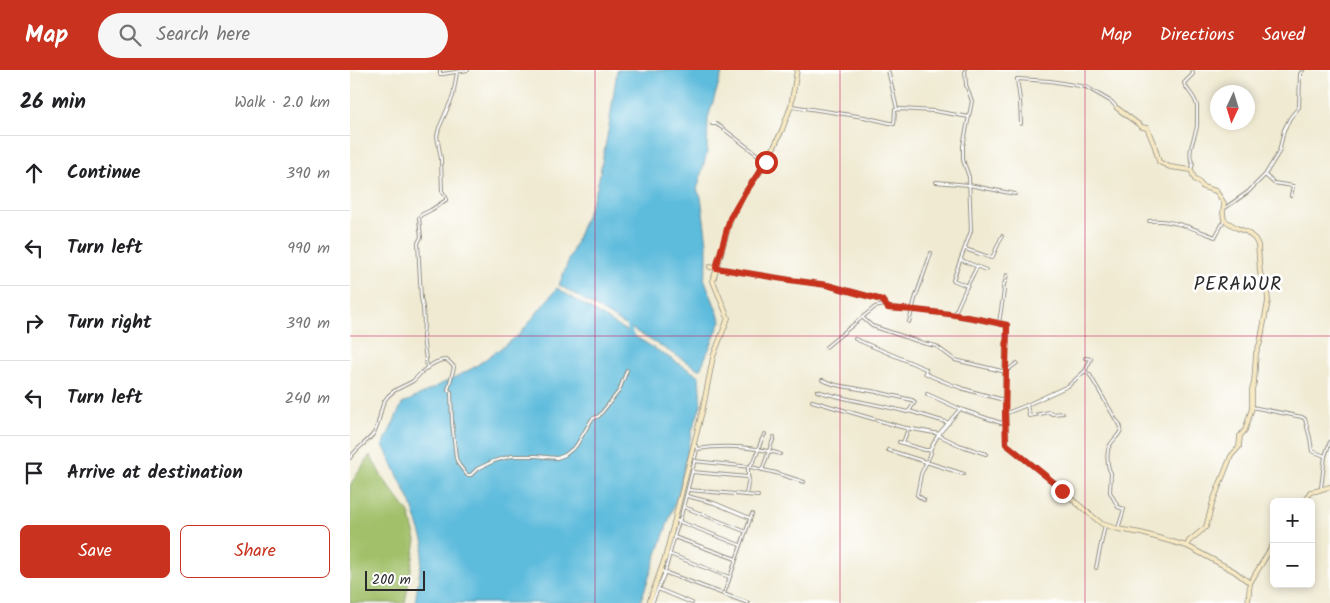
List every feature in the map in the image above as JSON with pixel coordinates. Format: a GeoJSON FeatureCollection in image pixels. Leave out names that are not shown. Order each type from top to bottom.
{"type":"FeatureCollection","features":[{"type":"Feature","properties":{"kind":"street"},"geometry":{"type":"LineString","coordinates":[[440,70],[440,74],[468,70]]}},
{"type":"Feature","properties":{"kind":"street"},"geometry":{"type":"LineString","coordinates":[[652,602],[674,537],[695,447],[713,356],[728,318],[712,281],[730,218],[766,162],[782,130],[791,106],[797,70]]}},
{"type":"Feature","properties":{"kind":"street"},"geometry":{"type":"LineString","coordinates":[[791,106],[864,117],[894,124],[895,110],[897,110],[888,70]]}},
{"type":"Feature","properties":{"kind":"street"},"geometry":{"type":"LineString","coordinates":[[965,70],[966,85],[972,101],[963,146],[963,160],[969,177],[971,230],[953,280],[967,286]]}},
{"type":"Feature","properties":{"kind":"street"},"geometry":{"type":"LineString","coordinates":[[1149,221],[1162,221],[1192,228],[1215,237],[1224,220],[1224,203],[1216,191],[1203,187],[1196,180],[1191,170],[1197,106],[1196,101],[1184,83],[1193,74],[1192,70]]}},
{"type":"Feature","properties":{"kind":"street"},"geometry":{"type":"LineString","coordinates":[[1223,208],[1248,192],[1265,175],[1280,152],[1284,130],[1290,118],[1299,107],[1300,74],[1303,70]]}},
{"type":"Feature","properties":{"kind":"street"},"geometry":{"type":"LineString","coordinates":[[427,368],[422,337],[424,324],[418,243],[421,237],[419,218],[446,200],[442,191],[442,159],[438,136],[439,128],[453,96],[457,72]]}},
{"type":"Feature","properties":{"kind":"street"},"geometry":{"type":"LineString","coordinates":[[1021,124],[1017,79],[1050,81],[1086,87],[1112,102],[1116,108],[1146,128],[1155,147],[1159,162],[1170,167],[1191,170]]}},
{"type":"Feature","properties":{"kind":"street"},"geometry":{"type":"LineString","coordinates":[[897,110],[934,111],[969,117]]}},
{"type":"Feature","properties":{"kind":"street"},"geometry":{"type":"LineString","coordinates":[[712,124],[721,127],[766,162]]}},
{"type":"Feature","properties":{"kind":"street"},"geometry":{"type":"LineString","coordinates":[[1265,175],[1274,183],[1293,186],[1291,196]]}},
{"type":"Feature","properties":{"kind":"street"},"geometry":{"type":"LineString","coordinates":[[936,182],[969,185],[1015,194]]}},
{"type":"Feature","properties":{"kind":"street"},"geometry":{"type":"LineString","coordinates":[[1187,546],[1206,527],[1213,501],[1231,456],[1239,447],[1240,436],[1245,430],[1252,407],[1256,353],[1268,301],[1267,289],[1260,273],[1258,245],[1247,232],[1224,220]]}},
{"type":"Feature","properties":{"kind":"street"},"geometry":{"type":"LineString","coordinates":[[965,249],[992,258],[1002,236]]}},
{"type":"Feature","properties":{"kind":"street"},"geometry":{"type":"LineString","coordinates":[[909,322],[931,253]]}},
{"type":"Feature","properties":{"kind":"street"},"geometry":{"type":"LineString","coordinates":[[961,260],[986,270]]}},
{"type":"Feature","properties":{"kind":"street"},"geometry":{"type":"LineString","coordinates":[[710,267],[827,285],[882,300],[888,308],[912,309],[1007,325],[1005,372],[1006,444],[1057,485],[1088,514],[1105,525],[1187,546],[1234,571],[1250,583]]}},
{"type":"Feature","properties":{"kind":"street"},"geometry":{"type":"LineString","coordinates":[[954,315],[977,267]]}},
{"type":"Feature","properties":{"kind":"street"},"geometry":{"type":"LineString","coordinates":[[999,323],[1003,288],[1007,275]]}},
{"type":"Feature","properties":{"kind":"street"},"geometry":{"type":"LineString","coordinates":[[826,347],[876,307],[886,305]]}},
{"type":"Feature","properties":{"kind":"street"},"geometry":{"type":"LineString","coordinates":[[863,318],[872,326],[936,346],[955,360],[1005,372]]}},
{"type":"Feature","properties":{"kind":"street"},"geometry":{"type":"LineString","coordinates":[[855,339],[926,369],[925,373],[967,391],[1006,401]]}},
{"type":"Feature","properties":{"kind":"street"},"geometry":{"type":"LineString","coordinates":[[1005,414],[1068,386],[1085,372],[1090,360],[1086,358]]}},
{"type":"Feature","properties":{"kind":"street"},"geometry":{"type":"LineString","coordinates":[[350,458],[355,450],[367,442],[375,432],[385,399],[390,393],[414,380],[423,370],[444,360],[454,367],[448,390],[451,392],[456,458],[467,475],[471,475],[477,469],[494,461],[512,456],[557,458],[565,455],[576,446],[592,419],[599,416],[620,391],[627,370]]}},
{"type":"Feature","properties":{"kind":"street"},"geometry":{"type":"LineString","coordinates":[[1005,372],[1017,363]]}},
{"type":"Feature","properties":{"kind":"street"},"geometry":{"type":"LineString","coordinates":[[1085,372],[1090,375],[1116,420],[1119,422],[1121,429],[1109,446],[1108,461],[1110,492],[1118,507],[1124,509],[1118,529]]}},
{"type":"Feature","properties":{"kind":"street"},"geometry":{"type":"LineString","coordinates":[[822,380],[836,385],[912,400],[915,402],[909,411]]}},
{"type":"Feature","properties":{"kind":"street"},"geometry":{"type":"LineString","coordinates":[[817,391],[909,411],[949,423]]}},
{"type":"Feature","properties":{"kind":"street"},"geometry":{"type":"LineString","coordinates":[[927,394],[960,409],[1001,423],[1005,421]]}},
{"type":"Feature","properties":{"kind":"street"},"geometry":{"type":"LineString","coordinates":[[812,401],[908,428],[939,434],[959,445],[986,454]]}},
{"type":"Feature","properties":{"kind":"street"},"geometry":{"type":"LineString","coordinates":[[1027,405],[1029,416],[1050,412],[1052,414],[1063,413]]}},
{"type":"Feature","properties":{"kind":"street"},"geometry":{"type":"LineString","coordinates":[[1252,407],[1305,419],[1312,451],[1325,456]]}},
{"type":"Feature","properties":{"kind":"street"},"geometry":{"type":"LineString","coordinates":[[924,500],[917,495],[921,474],[932,453],[930,450],[939,434],[960,409]]}},
{"type":"Feature","properties":{"kind":"street"},"geometry":{"type":"LineString","coordinates":[[903,444],[908,428]]}},
{"type":"Feature","properties":{"kind":"street"},"geometry":{"type":"LineString","coordinates":[[746,495],[749,479],[748,468],[751,466],[759,450],[765,434]]}},
{"type":"Feature","properties":{"kind":"street"},"geometry":{"type":"LineString","coordinates":[[762,470],[774,437]]}},
{"type":"Feature","properties":{"kind":"street"},"geometry":{"type":"LineString","coordinates":[[899,442],[930,450]]}},
{"type":"Feature","properties":{"kind":"street"},"geometry":{"type":"LineString","coordinates":[[1320,489],[1325,456],[1330,442]]}},
{"type":"Feature","properties":{"kind":"street"},"geometry":{"type":"LineString","coordinates":[[695,447],[739,446],[769,450],[780,454]]}},
{"type":"Feature","properties":{"kind":"street"},"geometry":{"type":"LineString","coordinates":[[652,602],[658,589],[665,558],[677,521],[684,508],[694,462],[695,447]]}},
{"type":"Feature","properties":{"kind":"street"},"geometry":{"type":"LineString","coordinates":[[888,450],[964,474]]}},
{"type":"Feature","properties":{"kind":"street"},"geometry":{"type":"LineString","coordinates":[[694,462],[751,466],[804,482]]}},
{"type":"Feature","properties":{"kind":"street"},"geometry":{"type":"LineString","coordinates":[[692,472],[748,476]]}},
{"type":"Feature","properties":{"kind":"street"},"geometry":{"type":"LineString","coordinates":[[1306,498],[1310,492],[1330,487]]}},
{"type":"Feature","properties":{"kind":"street"},"geometry":{"type":"LineString","coordinates":[[688,490],[758,496]]}},
{"type":"Feature","properties":{"kind":"street"},"geometry":{"type":"LineString","coordinates":[[687,496],[714,503],[750,518]]}},
{"type":"Feature","properties":{"kind":"street"},"geometry":{"type":"LineString","coordinates":[[684,508],[745,532]]}},
{"type":"Feature","properties":{"kind":"street"},"geometry":{"type":"LineString","coordinates":[[724,594],[752,514]]}},
{"type":"Feature","properties":{"kind":"street"},"geometry":{"type":"LineString","coordinates":[[677,521],[740,545]]}},
{"type":"Feature","properties":{"kind":"street"},"geometry":{"type":"LineString","coordinates":[[1096,568],[1105,525]]}},
{"type":"Feature","properties":{"kind":"street"},"geometry":{"type":"LineString","coordinates":[[674,537],[736,559]]}},
{"type":"Feature","properties":{"kind":"street"},"geometry":{"type":"LineString","coordinates":[[1248,603],[1250,583],[1270,550]]}},
{"type":"Feature","properties":{"kind":"street"},"geometry":{"type":"LineString","coordinates":[[669,554],[729,577]]}},
{"type":"Feature","properties":{"kind":"street"},"geometry":{"type":"LineString","coordinates":[[663,572],[748,603]]}},
{"type":"Feature","properties":{"kind":"street"},"geometry":{"type":"LineString","coordinates":[[658,589],[692,603]]}},
{"type":"Feature","properties":{"kind":"street"},"geometry":{"type":"LineString","coordinates":[[652,602],[659,603]]}},
{"type":"Feature","properties":{"kind":"green space"},"geometry":{"type":"Polygon","coordinates":[[[370,455],[382,477],[409,513],[416,540],[405,603],[350,603],[350,485],[370,455]]]}},
{"type":"Feature","properties":{"kind":"water"},"geometry":{"type":"Polygon","coordinates":[[[617,70],[723,70],[708,118],[707,152],[697,190],[701,197],[707,243],[707,265],[704,278],[721,321],[700,370],[559,285],[597,188],[617,70]]]}},
{"type":"Feature","properties":{"kind":"water"},"geometry":{"type":"Polygon","coordinates":[[[557,288],[699,376],[701,405],[692,431],[679,491],[640,603],[415,603],[424,543],[411,503],[383,445],[402,404],[473,368],[519,335],[557,288]]]}},
{"type":"Feature","properties":{"kind":"waterway"},"geometry":{"type":"LineString","coordinates":[[627,323],[632,337]]}},
{"type":"Feature","properties":{"kind":"district","name":"PERAWUR"},"geometry":{"type":"Point","coordinates":[1238,283]}},
{"type":"Feature","properties":{"kind":"route"},"geometry":{"type":"LineString","coordinates":[[766,162],[730,218],[716,268],[827,285],[882,300],[888,308],[918,309],[971,317],[1007,325],[1005,372],[1006,444],[1062,491]]}}]}
